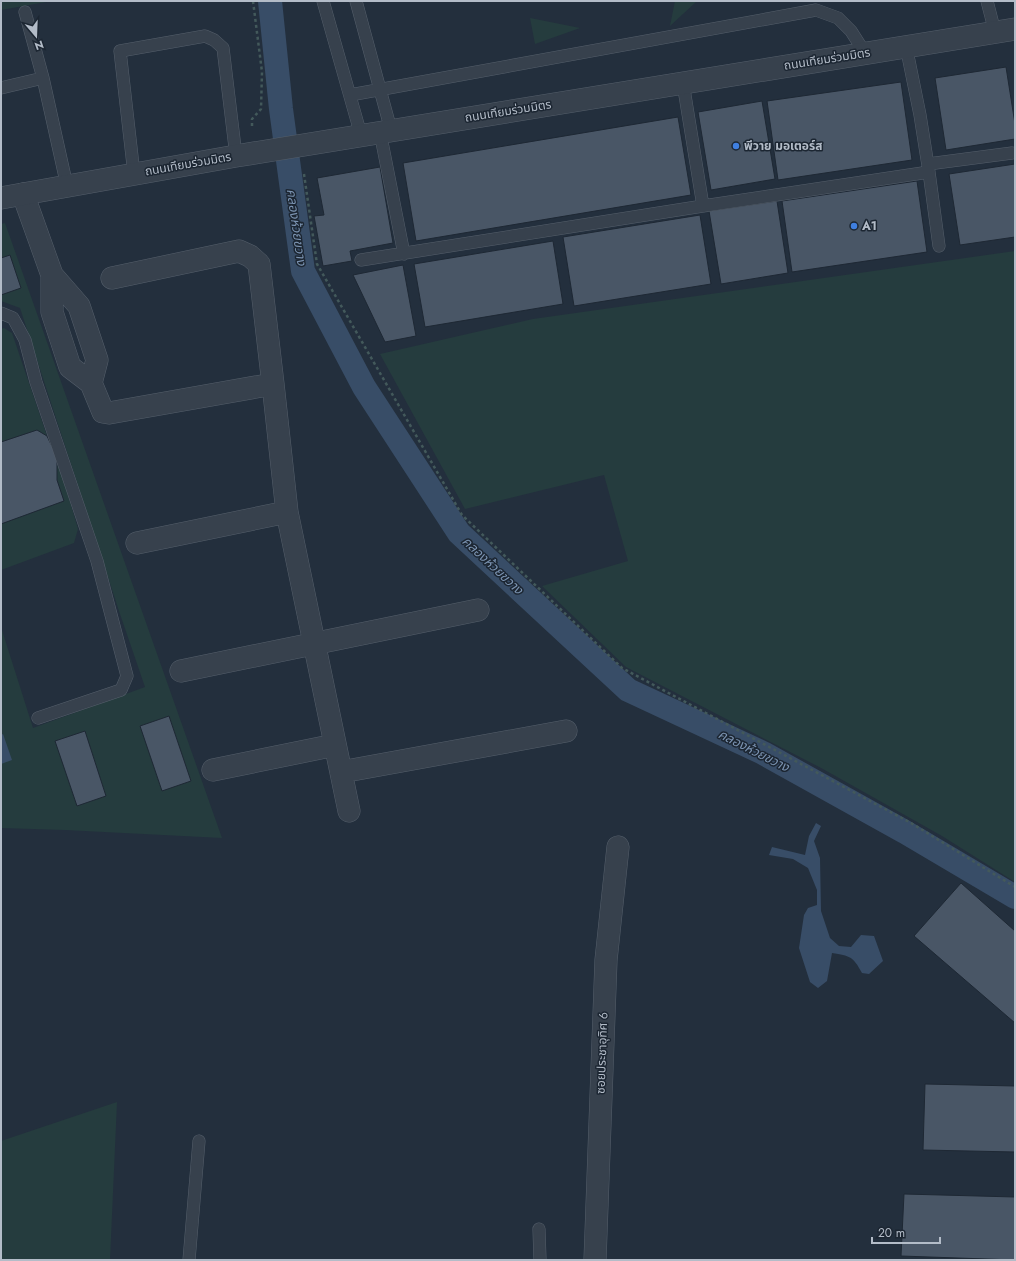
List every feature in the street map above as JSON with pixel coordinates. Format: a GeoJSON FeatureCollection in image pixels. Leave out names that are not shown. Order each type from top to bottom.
{"type":"FeatureCollection","features":[{"type":"Feature","properties":{"kind":"street","name":"ถนนเทียมร่วมมิตร"},"geometry":{"type":"LineString","coordinates":[[1,198],[316,142],[1005,31]]}},
{"type":"Feature","properties":{"kind":"street"},"geometry":{"type":"LineString","coordinates":[[24,194],[52,275],[79,306],[98,360],[91,383],[103,412],[109,413],[273,384]]}},
{"type":"Feature","properties":{"kind":"street"},"geometry":{"type":"LineString","coordinates":[[112,278],[239,251],[250,256],[259,264],[287,512],[349,811]]}},
{"type":"Feature","properties":{"kind":"street"},"geometry":{"type":"LineString","coordinates":[[137,543],[287,512]]}},
{"type":"Feature","properties":{"kind":"street"},"geometry":{"type":"LineString","coordinates":[[181,671],[478,610]]}},
{"type":"Feature","properties":{"kind":"street"},"geometry":{"type":"LineString","coordinates":[[341,772],[566,731]]}},
{"type":"Feature","properties":{"kind":"street"},"geometry":{"type":"LineString","coordinates":[[212,770],[335,745]]}},
{"type":"Feature","properties":{"kind":"street","name":"ซอยประชาอุทิศ 6"},"geometry":{"type":"LineString","coordinates":[[595,1260],[606,960],[618,847]]}},
{"type":"Feature","properties":{"kind":"lane"},"geometry":{"type":"LineString","coordinates":[[323,1],[350,95],[377,132]]}},
{"type":"Feature","properties":{"kind":"lane"},"geometry":{"type":"LineString","coordinates":[[356,1],[380,89],[377,132],[404,254]]}},
{"type":"Feature","properties":{"kind":"lane"},"geometry":{"type":"LineString","coordinates":[[987,1],[1005,31]]}},
{"type":"Feature","properties":{"kind":"lane"},"geometry":{"type":"LineString","coordinates":[[350,95],[816,10],[838,18],[850,31],[866,53]]}},
{"type":"Feature","properties":{"kind":"lane"},"geometry":{"type":"LineString","coordinates":[[25,12],[43,78],[67,186]]}},
{"type":"Feature","properties":{"kind":"lane"},"geometry":{"type":"LineString","coordinates":[[134,174],[120,51],[128,49],[205,36],[214,40],[223,48],[236,156]]}},
{"type":"Feature","properties":{"kind":"lane"},"geometry":{"type":"LineString","coordinates":[[906,46],[920,114],[939,246]]}},
{"type":"Feature","properties":{"kind":"lane"},"geometry":{"type":"LineString","coordinates":[[1,88],[43,78]]}},
{"type":"Feature","properties":{"kind":"lane"},"geometry":{"type":"LineString","coordinates":[[683,82],[703,206]]}},
{"type":"Feature","properties":{"kind":"lane"},"geometry":{"type":"LineString","coordinates":[[362,260],[703,206],[1012,153]]}},
{"type":"Feature","properties":{"kind":"lane"},"geometry":{"type":"LineString","coordinates":[[1,313],[13,318],[25,340],[36,382],[97,561],[128,676],[121,690],[38,718]]}},
{"type":"Feature","properties":{"kind":"lane"},"geometry":{"type":"LineString","coordinates":[[189,1260],[199,1141]]}},
{"type":"Feature","properties":{"kind":"lane"},"geometry":{"type":"LineString","coordinates":[[539,1229],[540,1260]]}},
{"type":"Feature","properties":{"kind":"path"},"geometry":{"type":"LineString","coordinates":[[252,128],[252,119],[261,109],[262,72],[253,1]]}},
{"type":"Feature","properties":{"kind":"path"},"geometry":{"type":"LineString","coordinates":[[304,174],[317,264],[462,515],[622,668],[910,823],[1015,887]]}},
{"type":"Feature","properties":{"kind":"green space"},"geometry":{"type":"Polygon","coordinates":[[[1,1],[52,1],[1,10],[1,1]]]}},
{"type":"Feature","properties":{"kind":"green space"},"geometry":{"type":"Polygon","coordinates":[[[675,1],[697,1],[670,26],[675,1]]]}},
{"type":"Feature","properties":{"kind":"green space"},"geometry":{"type":"Polygon","coordinates":[[[530,18],[580,28],[535,44],[530,18]]]}},
{"type":"Feature","properties":{"kind":"green space"},"geometry":{"type":"Polygon","coordinates":[[[5,223],[222,838],[1,828],[1,627],[33,728],[145,687],[20,308],[1,301],[1,224],[5,223]]]}},
{"type":"Feature","properties":{"kind":"green space"},"geometry":{"type":"Polygon","coordinates":[[[1015,251],[1015,882],[942,836],[823,769],[626,667],[542,586],[628,561],[604,475],[465,509],[380,354],[533,319],[1015,251]]]}},
{"type":"Feature","properties":{"kind":"green space"},"geometry":{"type":"Polygon","coordinates":[[[4,328],[12,333],[47,436],[37,430],[1,442],[1,329],[4,328]]]}},
{"type":"Feature","properties":{"kind":"green space"},"geometry":{"type":"Polygon","coordinates":[[[57,457],[78,529],[74,543],[1,570],[1,524],[64,501],[57,480],[57,457]]]}},
{"type":"Feature","properties":{"kind":"green space"},"geometry":{"type":"Polygon","coordinates":[[[117,1102],[110,1260],[1,1260],[1,1141],[117,1102]]]}},
{"type":"Feature","properties":{"kind":"water"},"geometry":{"type":"Polygon","coordinates":[[[3,734],[12,760],[1,764],[1,735],[3,734]]]}},
{"type":"Feature","properties":{"kind":"water"},"geometry":{"type":"Polygon","coordinates":[[[816,823],[821,826],[814,841],[820,858],[821,911],[830,938],[839,946],[851,947],[861,935],[874,936],[883,961],[869,974],[862,973],[856,963],[847,956],[832,953],[827,981],[818,988],[810,982],[799,948],[804,915],[808,908],[817,905],[817,890],[808,868],[793,859],[769,855],[772,847],[805,855],[809,836],[816,823]]]}},
{"type":"Feature","properties":{"kind":"building"},"geometry":{"type":"Polygon","coordinates":[[[1006,67],[1015,124],[1015,139],[946,150],[935,78],[1006,67]]]}},
{"type":"Feature","properties":{"kind":"building"},"geometry":{"type":"Polygon","coordinates":[[[901,82],[912,160],[778,180],[767,101],[901,82]]]}},
{"type":"Feature","properties":{"kind":"building","name":"พีวาย มอเตอร์ส"},"geometry":{"type":"Polygon","coordinates":[[[762,101],[775,179],[711,190],[698,112],[762,101]]]}},
{"type":"Feature","properties":{"kind":"building"},"geometry":{"type":"Polygon","coordinates":[[[678,117],[691,195],[416,241],[403,163],[678,117]]]}},
{"type":"Feature","properties":{"kind":"building"},"geometry":{"type":"Polygon","coordinates":[[[1015,164],[1015,237],[960,245],[949,174],[1015,164]]]}},
{"type":"Feature","properties":{"kind":"building"},"geometry":{"type":"Polygon","coordinates":[[[380,167],[393,243],[350,251],[352,261],[323,266],[314,216],[324,215],[317,178],[380,167]]]}},
{"type":"Feature","properties":{"kind":"building","name":"A1"},"geometry":{"type":"Polygon","coordinates":[[[917,181],[927,252],[792,272],[782,201],[917,181]]]}},
{"type":"Feature","properties":{"kind":"building"},"geometry":{"type":"Polygon","coordinates":[[[777,201],[788,273],[721,284],[709,211],[777,201]]]}},
{"type":"Feature","properties":{"kind":"building"},"geometry":{"type":"Polygon","coordinates":[[[700,215],[711,284],[574,306],[563,237],[700,215]]]}},
{"type":"Feature","properties":{"kind":"building"},"geometry":{"type":"Polygon","coordinates":[[[553,241],[563,304],[425,327],[414,264],[553,241]]]}},
{"type":"Feature","properties":{"kind":"building"},"geometry":{"type":"Polygon","coordinates":[[[10,255],[21,288],[1,295],[1,258],[10,255]]]}},
{"type":"Feature","properties":{"kind":"building"},"geometry":{"type":"Polygon","coordinates":[[[403,265],[416,336],[385,342],[353,275],[403,265]]]}},
{"type":"Feature","properties":{"kind":"building"},"geometry":{"type":"Polygon","coordinates":[[[37,430],[47,436],[57,457],[57,480],[64,501],[1,524],[1,442],[37,430]]]}},
{"type":"Feature","properties":{"kind":"building"},"geometry":{"type":"Polygon","coordinates":[[[169,716],[191,781],[162,791],[140,726],[169,716]]]}},
{"type":"Feature","properties":{"kind":"building"},"geometry":{"type":"Polygon","coordinates":[[[85,731],[106,796],[77,806],[55,741],[85,731]]]}},
{"type":"Feature","properties":{"kind":"building"},"geometry":{"type":"Polygon","coordinates":[[[961,883],[1015,931],[1015,1023],[914,936],[961,883]]]}},
{"type":"Feature","properties":{"kind":"building"},"geometry":{"type":"Polygon","coordinates":[[[925,1084],[1015,1086],[1015,1152],[923,1150],[925,1084]]]}},
{"type":"Feature","properties":{"kind":"building"},"geometry":{"type":"Polygon","coordinates":[[[904,1194],[1015,1197],[1015,1260],[901,1256],[904,1194]]]}},
{"type":"Feature","properties":{"kind":"waterway","name":"คลองห้วยขวาง"},"geometry":{"type":"LineString","coordinates":[[270,1],[281,109],[303,271],[364,387],[459,533],[628,690],[763,753],[905,832],[1015,897]]}},
{"type":"Feature","properties":{"kind":"place","name":"พีวาย มอเตอร์ส"},"geometry":{"type":"Point","coordinates":[736,146]}},
{"type":"Feature","properties":{"kind":"place","name":"A1"},"geometry":{"type":"Point","coordinates":[854,226]}}]}
